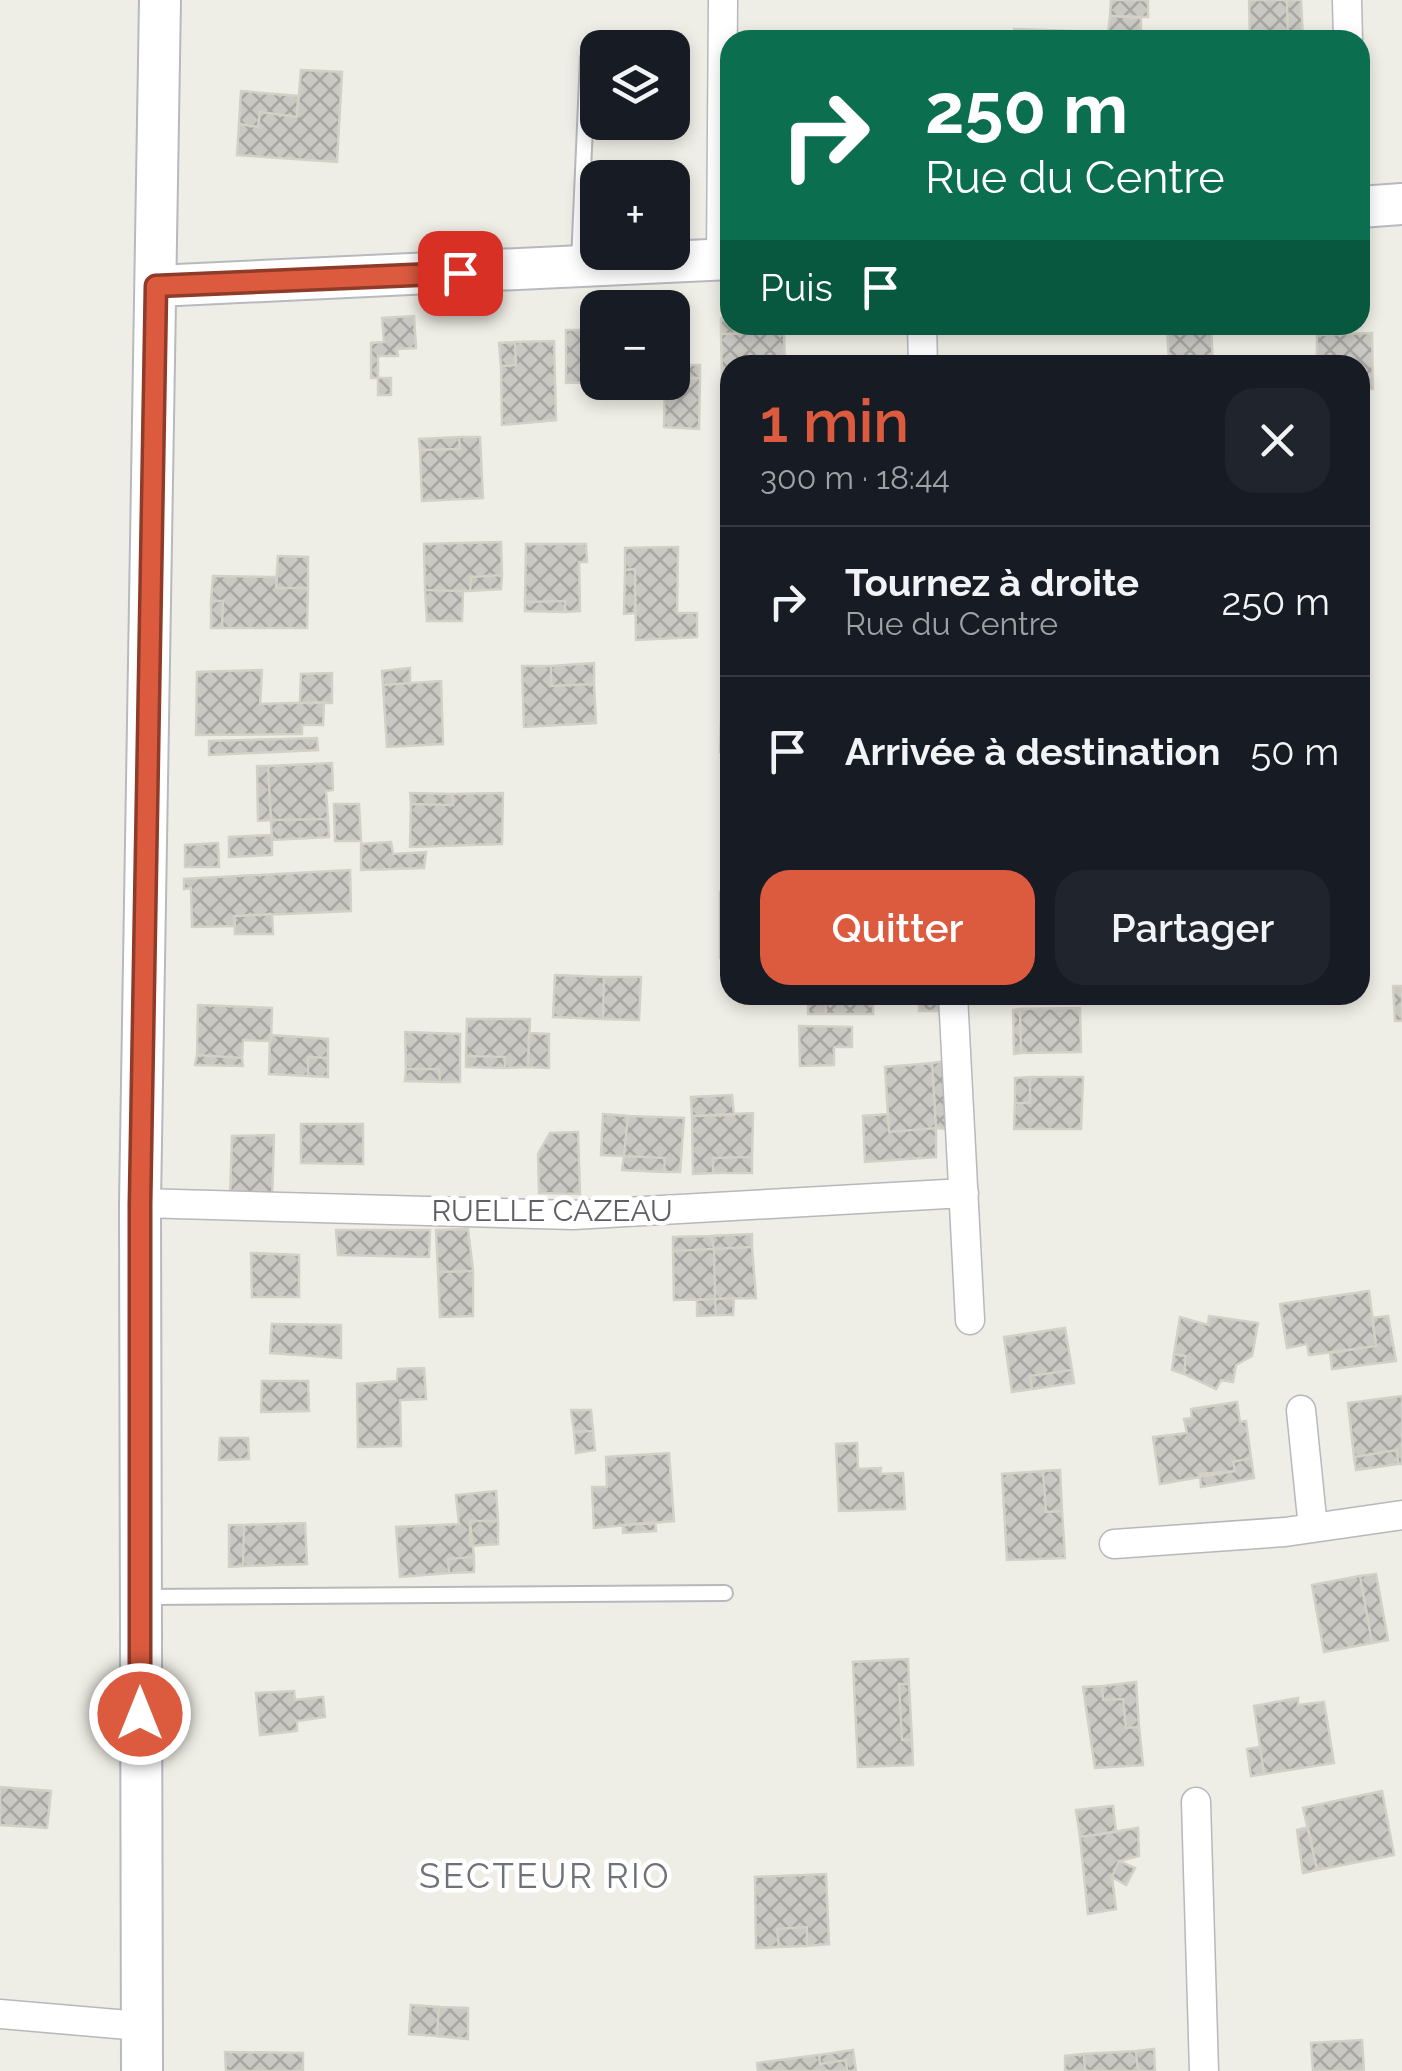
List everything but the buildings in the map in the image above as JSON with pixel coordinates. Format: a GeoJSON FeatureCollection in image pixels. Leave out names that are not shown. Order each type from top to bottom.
{"type":"FeatureCollection","features":[{"type":"Feature","properties":{"kind":"main road"},"geometry":{"type":"LineString","coordinates":[[142,2071],[140,1204],[160,0]]}},
{"type":"Feature","properties":{"kind":"main road"},"geometry":{"type":"LineString","coordinates":[[1370,206],[1402,204]]}},
{"type":"Feature","properties":{"kind":"main road"},"geometry":{"type":"LineString","coordinates":[[156,286],[720,259]]}},
{"type":"Feature","properties":{"kind":"street"},"geometry":{"type":"LineString","coordinates":[[723,0],[723,30]]}},
{"type":"Feature","properties":{"kind":"street"},"geometry":{"type":"LineString","coordinates":[[1347,0],[1348,30]]}},
{"type":"Feature","properties":{"kind":"street"},"geometry":{"type":"LineString","coordinates":[[955,1005],[970,1320]]}},
{"type":"Feature","properties":{"kind":"street","name":"RUELLE CAZEAU"},"geometry":{"type":"LineString","coordinates":[[140,1204],[573,1215],[964,1193]]}},
{"type":"Feature","properties":{"kind":"street"},"geometry":{"type":"LineString","coordinates":[[1301,1410],[1313,1528]]}},
{"type":"Feature","properties":{"kind":"street"},"geometry":{"type":"LineString","coordinates":[[1114,1544],[1313,1528],[1402,1515]]}},
{"type":"Feature","properties":{"kind":"street"},"geometry":{"type":"LineString","coordinates":[[1196,1802],[1204,2071]]}},
{"type":"Feature","properties":{"kind":"street"},"geometry":{"type":"LineString","coordinates":[[0,2014],[140,2026]]}},
{"type":"Feature","properties":{"kind":"lane"},"geometry":{"type":"LineString","coordinates":[[579,268],[584,140]]}},
{"type":"Feature","properties":{"kind":"lane"},"geometry":{"type":"LineString","coordinates":[[140,1597],[725,1593]]}},
{"type":"Feature","properties":{"kind":"district","name":"SECTEUR RIO"},"geometry":{"type":"Point","coordinates":[545,1875]}},
{"type":"Feature","properties":{"kind":"route"},"geometry":{"type":"LineString","coordinates":[[140,1714],[140,1204],[156,286],[460,273]]}}]}
